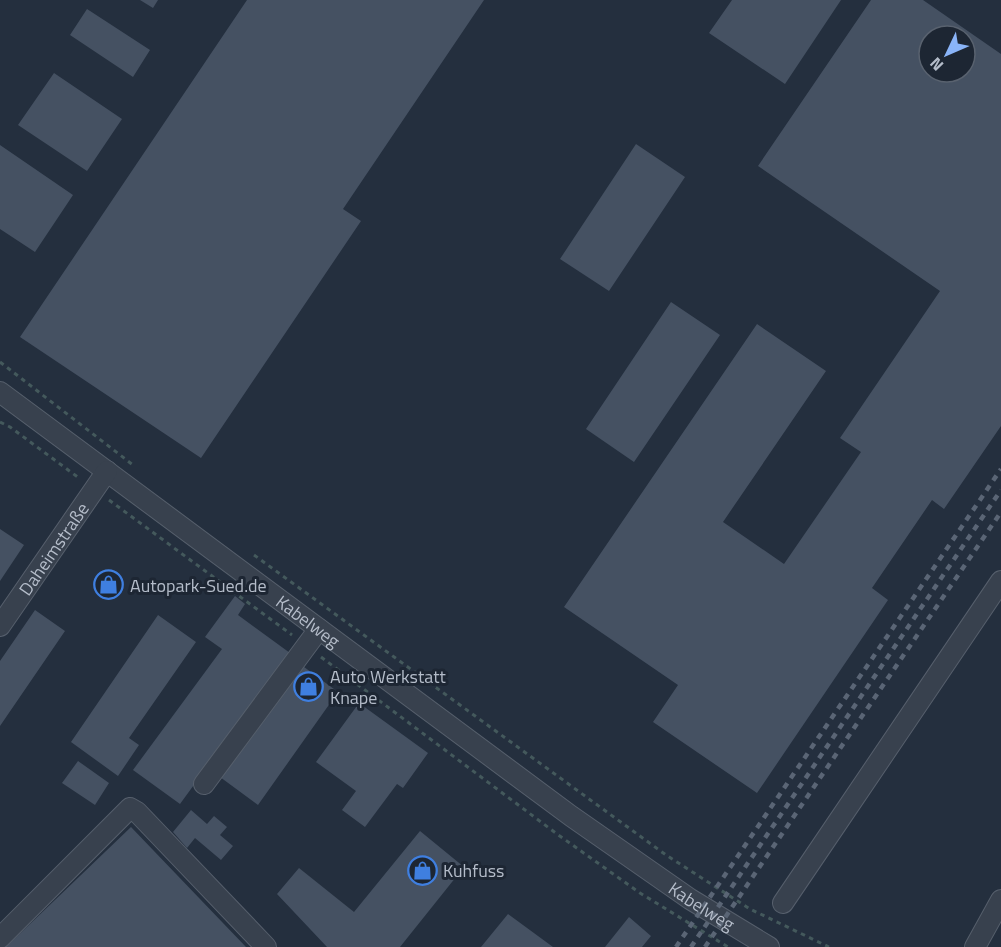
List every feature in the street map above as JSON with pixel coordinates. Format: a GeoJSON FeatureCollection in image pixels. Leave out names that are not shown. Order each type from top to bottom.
{"type":"FeatureCollection","features":[{"type":"Feature","properties":{"kind":"street","name":"Kabelweg"},"geometry":{"type":"LineString","coordinates":[[0,392],[641,867],[769,947]]}},
{"type":"Feature","properties":{"kind":"street","name":"Daheimstraße"},"geometry":{"type":"LineString","coordinates":[[0,626],[107,471]]}},
{"type":"Feature","properties":{"kind":"street"},"geometry":{"type":"LineString","coordinates":[[783,903],[1001,581]]}},
{"type":"Feature","properties":{"kind":"street"},"geometry":{"type":"LineString","coordinates":[[204,784],[319,629]]}},
{"type":"Feature","properties":{"kind":"street"},"geometry":{"type":"LineString","coordinates":[[0,938],[130,808],[137,812],[266,947]]}},
{"type":"Feature","properties":{"kind":"street"},"geometry":{"type":"LineString","coordinates":[[975,947],[1001,900]]}},
{"type":"Feature","properties":{"kind":"path"},"geometry":{"type":"LineString","coordinates":[[0,362],[142,471]]}},
{"type":"Feature","properties":{"kind":"path"},"geometry":{"type":"LineString","coordinates":[[0,422],[10,427],[307,646],[557,834],[640,893],[728,947]]}},
{"type":"Feature","properties":{"kind":"path"},"geometry":{"type":"LineString","coordinates":[[245,548],[666,855],[726,895],[771,920],[829,947]]}},
{"type":"Feature","properties":{"kind":"building"},"geometry":{"type":"Polygon","coordinates":[[[140,0],[158,0],[153,8],[140,0]]]}},
{"type":"Feature","properties":{"kind":"building"},"geometry":{"type":"Polygon","coordinates":[[[247,0],[484,0],[343,209],[361,221],[201,458],[20,337],[247,0]]]}},
{"type":"Feature","properties":{"kind":"building"},"geometry":{"type":"Polygon","coordinates":[[[732,0],[841,0],[785,84],[709,33],[732,0]]]}},
{"type":"Feature","properties":{"kind":"building"},"geometry":{"type":"Polygon","coordinates":[[[871,0],[923,0],[958,24],[917,24],[917,84],[977,84],[977,37],[1001,54],[1001,426],[944,509],[932,500],[872,588],[888,600],[757,793],[653,722],[678,685],[564,607],[757,324],[826,371],[723,522],[784,564],[861,452],[840,438],[940,291],[758,166],[871,0]]]}},
{"type":"Feature","properties":{"kind":"building"},"geometry":{"type":"Polygon","coordinates":[[[87,9],[150,50],[133,77],[70,35],[87,9]]]}},
{"type":"Feature","properties":{"kind":"building"},"geometry":{"type":"Polygon","coordinates":[[[54,73],[122,119],[87,171],[18,125],[54,73]]]}},
{"type":"Feature","properties":{"kind":"building"},"geometry":{"type":"Polygon","coordinates":[[[636,144],[685,177],[609,291],[560,259],[636,144]]]}},
{"type":"Feature","properties":{"kind":"building"},"geometry":{"type":"Polygon","coordinates":[[[0,145],[73,195],[35,252],[0,229],[0,145]]]}},
{"type":"Feature","properties":{"kind":"building"},"geometry":{"type":"Polygon","coordinates":[[[671,302],[720,335],[634,462],[586,429],[671,302]]]}},
{"type":"Feature","properties":{"kind":"building"},"geometry":{"type":"Polygon","coordinates":[[[0,529],[24,545],[0,581],[0,529]]]}},
{"type":"Feature","properties":{"kind":"building"},"geometry":{"type":"Polygon","coordinates":[[[235,596],[245,604],[238,615],[290,653],[180,804],[133,770],[222,649],[205,637],[235,596]]]}},
{"type":"Feature","properties":{"kind":"building"},"geometry":{"type":"Polygon","coordinates":[[[35,610],[65,631],[0,726],[0,661],[35,610]]]}},
{"type":"Feature","properties":{"kind":"building"},"geometry":{"type":"Polygon","coordinates":[[[158,615],[196,642],[129,738],[139,745],[118,776],[71,742],[158,615]]]}},
{"type":"Feature","properties":{"kind":"building"},"geometry":{"type":"Polygon","coordinates":[[[300,664],[338,692],[258,805],[220,777],[300,664]]]}},
{"type":"Feature","properties":{"kind":"building"},"geometry":{"type":"Polygon","coordinates":[[[359,703],[428,753],[403,788],[397,784],[365,827],[342,810],[356,791],[316,762],[359,703]]]}},
{"type":"Feature","properties":{"kind":"building"},"geometry":{"type":"Polygon","coordinates":[[[78,761],[109,783],[95,805],[62,783],[78,761]]]}},
{"type":"Feature","properties":{"kind":"building"},"geometry":{"type":"Polygon","coordinates":[[[191,810],[207,824],[214,816],[227,827],[220,835],[233,846],[221,860],[195,838],[187,848],[173,832],[191,810]]]}},
{"type":"Feature","properties":{"kind":"building"},"geometry":{"type":"Polygon","coordinates":[[[131,827],[246,947],[6,947],[131,827]]]}},
{"type":"Feature","properties":{"kind":"building"},"geometry":{"type":"Polygon","coordinates":[[[420,831],[464,867],[400,947],[327,947],[277,894],[299,868],[354,912],[420,831]]]}},
{"type":"Feature","properties":{"kind":"building"},"geometry":{"type":"Polygon","coordinates":[[[508,914],[553,947],[481,947],[508,914]]]}},
{"type":"Feature","properties":{"kind":"building"},"geometry":{"type":"Polygon","coordinates":[[[629,917],[651,936],[642,947],[605,947],[629,917]]]}},
{"type":"Feature","properties":{"kind":"railway"},"geometry":{"type":"LineString","coordinates":[[676,947],[1001,469]]}},
{"type":"Feature","properties":{"kind":"railway"},"geometry":{"type":"LineString","coordinates":[[691,947],[1001,490]]}},
{"type":"Feature","properties":{"kind":"railway"},"geometry":{"type":"LineString","coordinates":[[705,947],[1001,512]]}},
{"type":"Feature","properties":{"kind":"place","name":"Autopark-Sued.de"},"geometry":{"type":"Point","coordinates":[109,585]}},
{"type":"Feature","properties":{"kind":"place","name":"Auto Werkstatt Knape"},"geometry":{"type":"Point","coordinates":[309,686]}},
{"type":"Feature","properties":{"kind":"place","name":"Kuhfuss"},"geometry":{"type":"Point","coordinates":[422,870]}}]}
